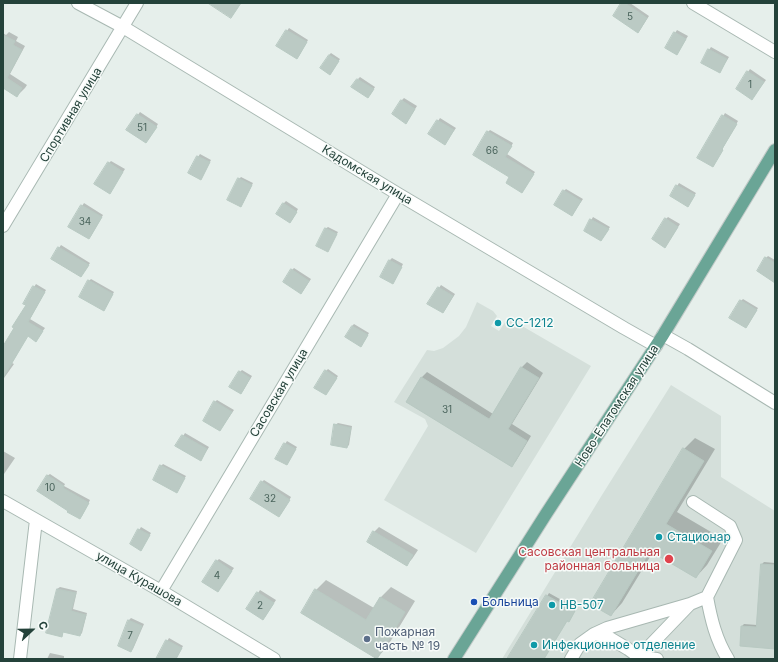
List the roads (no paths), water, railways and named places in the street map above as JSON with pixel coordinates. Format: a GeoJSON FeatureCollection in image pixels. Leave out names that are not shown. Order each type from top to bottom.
{"type":"FeatureCollection","features":[{"type":"Feature","properties":{"kind":"main road","name":"Ново-Елатомская улица"},"geometry":{"type":"LineString","coordinates":[[454,659],[546,514],[663,335],[775,150]]}},
{"type":"Feature","properties":{"kind":"street","name":"Кадомская улица"},"geometry":{"type":"LineString","coordinates":[[78,3],[124,28],[398,194],[656,346]]}},
{"type":"Feature","properties":{"kind":"street","name":"Спортивная улица"},"geometry":{"type":"LineString","coordinates":[[3,226],[138,3]]}},
{"type":"Feature","properties":{"kind":"street"},"geometry":{"type":"LineString","coordinates":[[693,3],[775,52]]}},
{"type":"Feature","properties":{"kind":"street","name":"Сасовская улица"},"geometry":{"type":"LineString","coordinates":[[161,591],[398,194]]}},
{"type":"Feature","properties":{"kind":"street"},"geometry":{"type":"LineString","coordinates":[[663,335],[775,403]]}},
{"type":"Feature","properties":{"kind":"street","name":"улица Курашова"},"geometry":{"type":"LineString","coordinates":[[3,501],[161,591],[274,659]]}},
{"type":"Feature","properties":{"kind":"street"},"geometry":{"type":"LineString","coordinates":[[693,502],[730,526],[736,540],[707,597],[716,633],[722,650],[728,659]]}},
{"type":"Feature","properties":{"kind":"street"},"geometry":{"type":"LineString","coordinates":[[20,659],[36,520]]}},
{"type":"Feature","properties":{"kind":"street"},"geometry":{"type":"LineString","coordinates":[[571,659],[580,644],[594,634],[607,628],[690,604],[707,597]]}},
{"type":"Feature","properties":{"kind":"street"},"geometry":{"type":"LineString","coordinates":[[638,658],[690,604]]}},
{"type":"Feature","properties":{"kind":"street"},"geometry":{"type":"LineString","coordinates":[[594,634],[608,637],[628,649],[638,658],[656,659]]}},
{"type":"Feature","properties":{"kind":"place","name":"СС-1212"},"geometry":{"type":"Point","coordinates":[498,323]}},
{"type":"Feature","properties":{"kind":"place","name":"Стационар"},"geometry":{"type":"Point","coordinates":[659,537]}},
{"type":"Feature","properties":{"kind":"place","name":"Сасовская центральная районная больница"},"geometry":{"type":"Point","coordinates":[669,559]}},
{"type":"Feature","properties":{"kind":"place","name":"Больница"},"geometry":{"type":"Point","coordinates":[474,602]}},
{"type":"Feature","properties":{"kind":"place","name":"НВ-507"},"geometry":{"type":"Point","coordinates":[552,605]}},
{"type":"Feature","properties":{"kind":"place","name":"Пожарная часть № 19"},"geometry":{"type":"Point","coordinates":[367,639]}},
{"type":"Feature","properties":{"kind":"place","name":"Инфекционное отделение"},"geometry":{"type":"Point","coordinates":[534,645]}}]}
